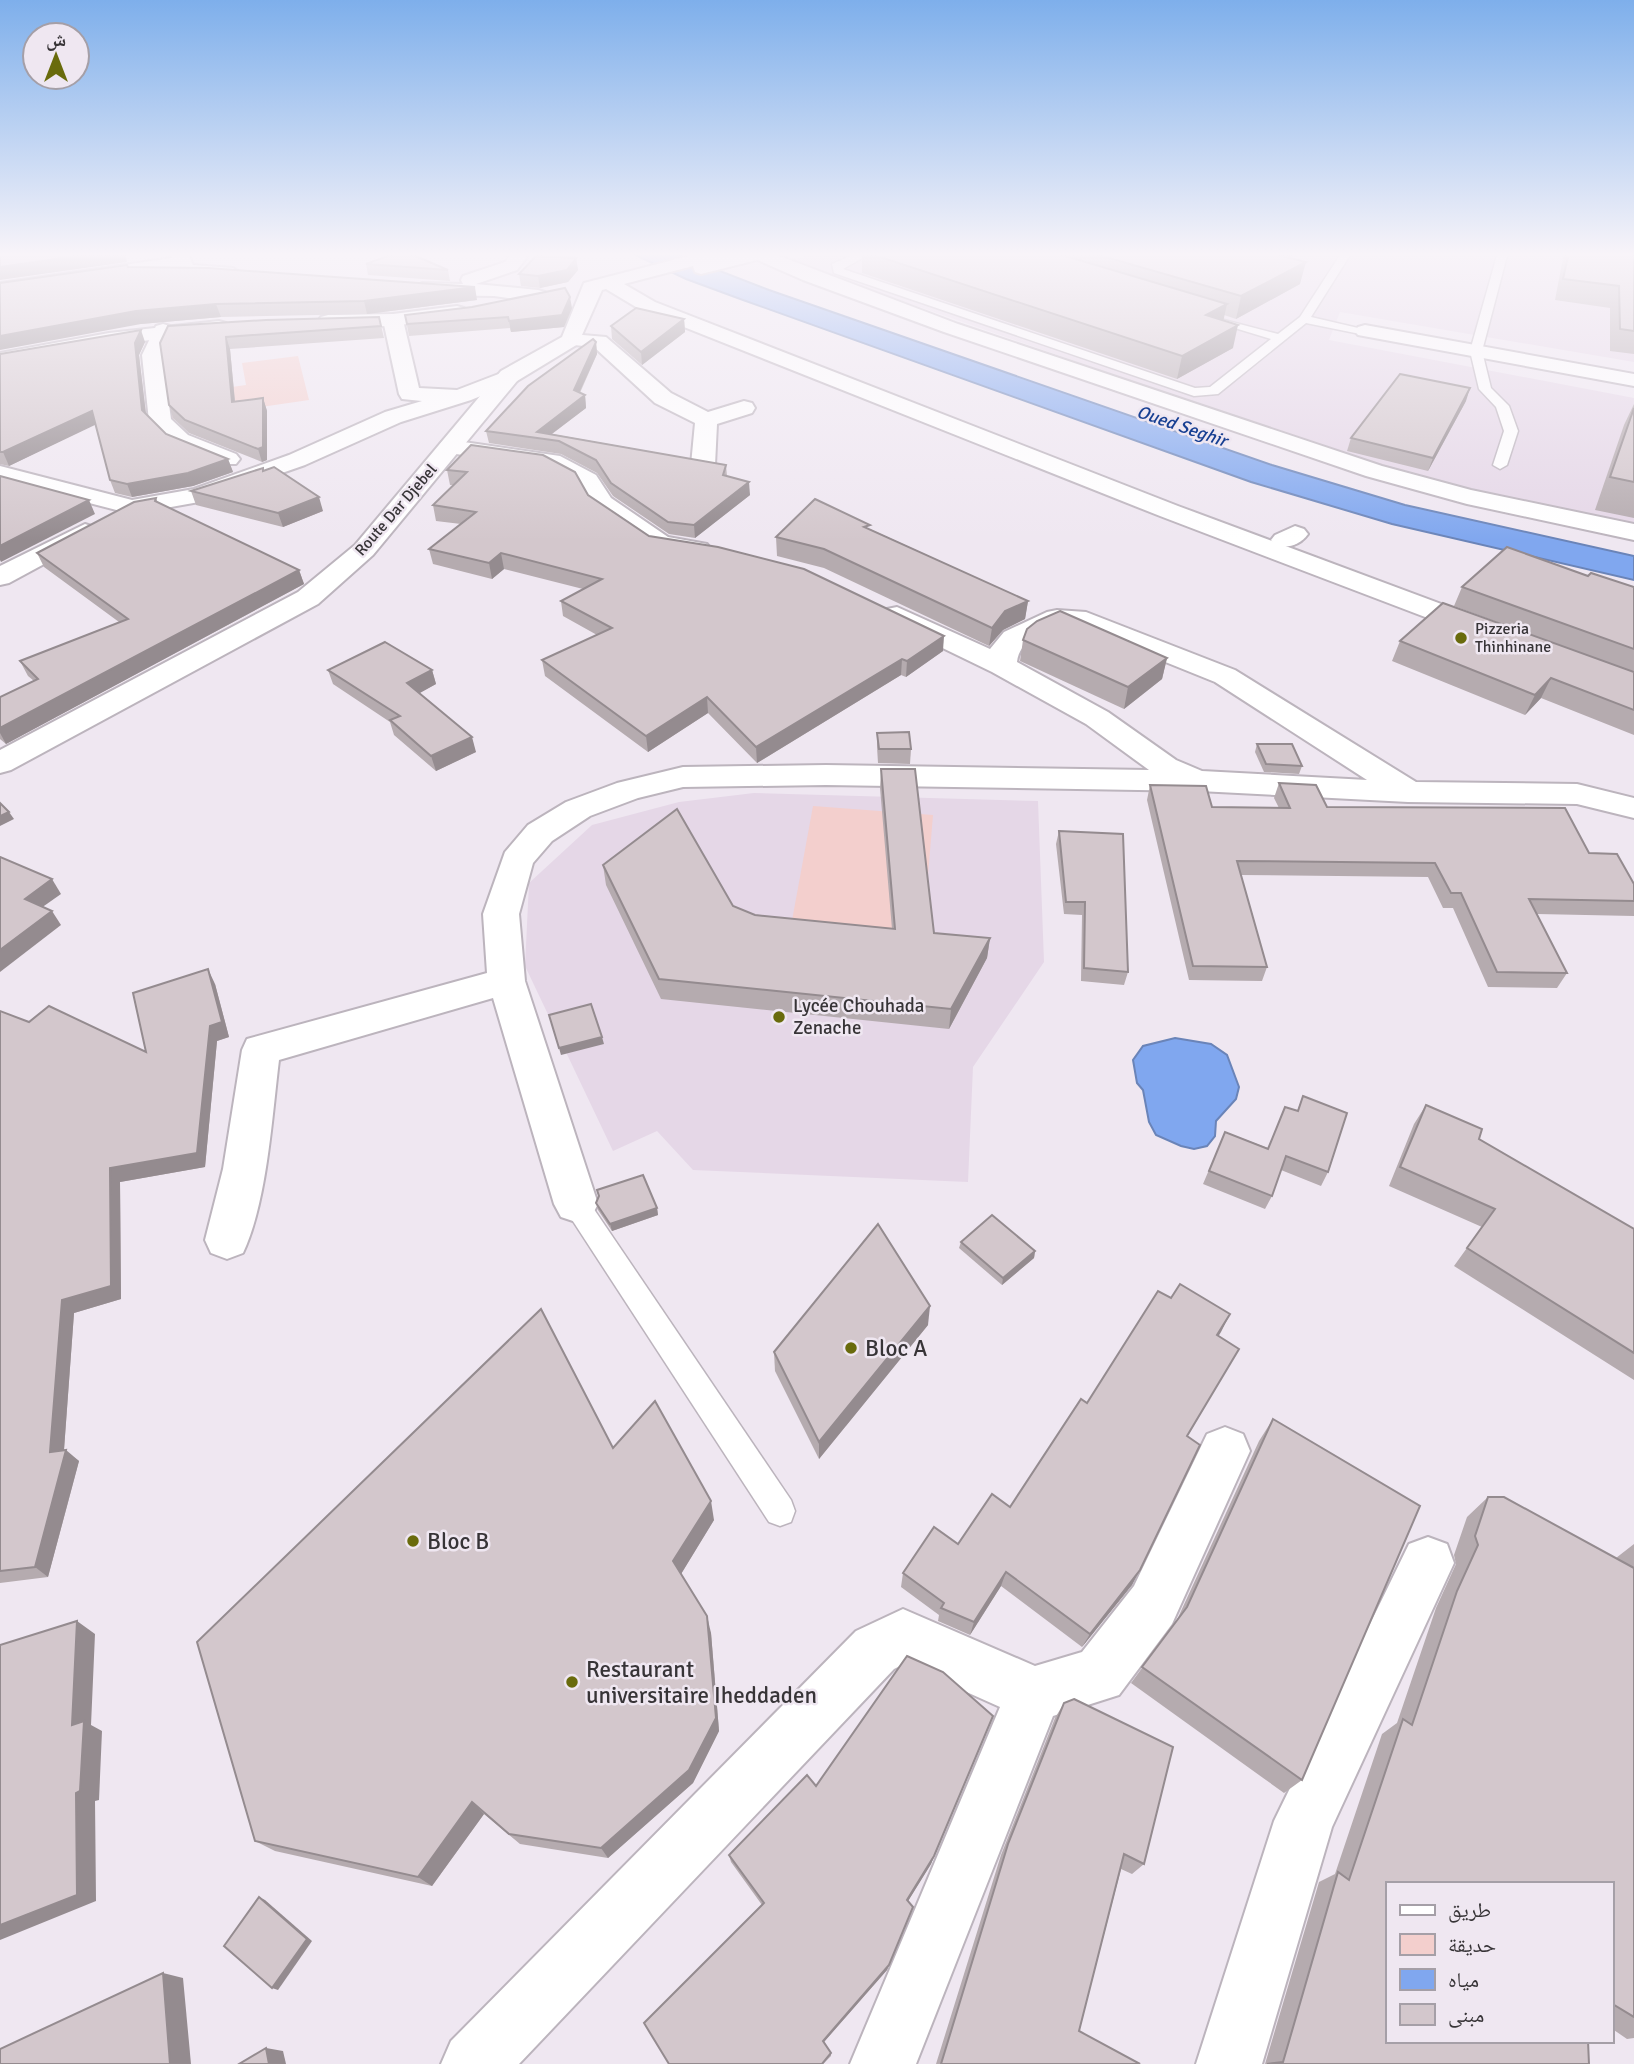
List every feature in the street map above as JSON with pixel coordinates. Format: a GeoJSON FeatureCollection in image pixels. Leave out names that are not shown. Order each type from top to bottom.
{"type":"FeatureCollection","features":[{"type":"Feature","properties":{"kind":"street"},"geometry":{"type":"LineString","coordinates":[[0,359],[60,348]]}},
{"type":"Feature","properties":{"kind":"street"},"geometry":{"type":"LineString","coordinates":[[155,348],[152,355],[160,421],[180,440],[262,473]]}},
{"type":"Feature","properties":{"kind":"street"},"geometry":{"type":"LineString","coordinates":[[400,348],[410,394],[463,396]]}},
{"type":"Feature","properties":{"kind":"street","name":"Route Dar Djebel"},"geometry":{"type":"LineString","coordinates":[[0,763],[308,598],[364,551],[509,376],[556,348]]}},
{"type":"Feature","properties":{"kind":"street"},"geometry":{"type":"LineString","coordinates":[[607,348],[663,398],[706,420],[744,408]]}},
{"type":"Feature","properties":{"kind":"street"},"geometry":{"type":"LineString","coordinates":[[756,348],[1169,511],[1505,630],[1290,537],[782,348]]}},
{"type":"Feature","properties":{"kind":"street"},"geometry":{"type":"LineString","coordinates":[[1011,348],[1374,471],[1467,498],[1634,532]]}},
{"type":"Feature","properties":{"kind":"street"},"geometry":{"type":"LineString","coordinates":[[1461,348],[1634,380]]}},
{"type":"Feature","properties":{"kind":"street"},"geometry":{"type":"LineString","coordinates":[[0,577],[132,507],[199,495],[297,460],[393,417],[463,396],[509,376]]}},
{"type":"Feature","properties":{"kind":"street"},"geometry":{"type":"LineString","coordinates":[[703,465],[706,420]]}},
{"type":"Feature","properties":{"kind":"street"},"geometry":{"type":"LineString","coordinates":[[450,447],[552,461],[588,480],[601,503],[661,544],[720,552]]}},
{"type":"Feature","properties":{"kind":"street"},"geometry":{"type":"LineString","coordinates":[[0,472],[132,507]]}},
{"type":"Feature","properties":{"kind":"street"},"geometry":{"type":"LineString","coordinates":[[876,606],[1002,666],[1097,718],[1165,767],[1199,780]]}},
{"type":"Feature","properties":{"kind":"street"},"geometry":{"type":"LineString","coordinates":[[1002,666],[1005,647],[1014,638],[1057,618],[1086,620],[1225,676],[1408,792]]}},
{"type":"Feature","properties":{"kind":"street"},"geometry":{"type":"LineString","coordinates":[[576,1204],[506,981],[501,914],[517,860],[540,833],[578,809],[628,790],[683,777],[826,775],[1199,780],[1408,792],[1577,794],[1634,808]]}},
{"type":"Feature","properties":{"kind":"street"},"geometry":{"type":"LineString","coordinates":[[227,1240],[244,1169],[261,1050],[506,981]]}},
{"type":"Feature","properties":{"kind":"street"},"geometry":{"type":"LineString","coordinates":[[474,2064],[876,1650],[903,1636],[1034,1694],[1100,1675],[1153,1605],[1225,1451]]}},
{"type":"Feature","properties":{"kind":"street"},"geometry":{"type":"LineString","coordinates":[[1229,2064],[1304,1821],[1427,1563]]}},
{"type":"Feature","properties":{"kind":"street"},"geometry":{"type":"LineString","coordinates":[[883,2064],[1034,1694]]}},
{"type":"Feature","properties":{"kind":"lane"},"geometry":{"type":"LineString","coordinates":[[1065,348],[1194,392],[1213,391],[1267,348]]}},
{"type":"Feature","properties":{"kind":"lane"},"geometry":{"type":"LineString","coordinates":[[1476,351],[1485,388],[1502,406],[1511,431],[1500,466]]}},
{"type":"Feature","properties":{"kind":"lane"},"geometry":{"type":"LineString","coordinates":[[576,1204],[780,1511]]}},
{"type":"Feature","properties":{"kind":"shaded area"},"geometry":{"type":"Polygon","coordinates":[[[1038,348],[1373,348],[1634,398],[1634,525],[1478,497],[1272,430],[1038,348]]]}},
{"type":"Feature","properties":{"kind":"shaded area"},"geometry":{"type":"Polygon","coordinates":[[[1554,348],[1634,348],[1634,362],[1554,348]]]}},
{"type":"Feature","properties":{"kind":"shaded area","name":"Lycée Chouhada Zenache"},"geometry":{"type":"Polygon","coordinates":[[[754,793],[1038,801],[1044,962],[973,1067],[968,1182],[693,1170],[657,1131],[613,1151],[525,966],[529,883],[592,825],[679,802],[754,793]]]}},
{"type":"Feature","properties":{"kind":"green space"},"geometry":{"type":"Polygon","coordinates":[[[298,356],[309,400],[170,420],[168,396],[246,385],[242,363],[298,356]]]}},
{"type":"Feature","properties":{"kind":"green space"},"geometry":{"type":"Polygon","coordinates":[[[813,806],[933,815],[923,936],[791,926],[813,806]]]}},
{"type":"Feature","properties":{"kind":"water"},"geometry":{"type":"Polygon","coordinates":[[[879,348],[937,348],[1272,465],[1405,505],[1634,556],[1634,580],[1392,524],[1251,482],[879,348]]]}},
{"type":"Feature","properties":{"kind":"water"},"geometry":{"type":"Polygon","coordinates":[[[1175,1038],[1211,1044],[1227,1055],[1239,1087],[1236,1099],[1216,1121],[1215,1136],[1207,1146],[1194,1149],[1156,1135],[1149,1122],[1143,1090],[1137,1083],[1133,1060],[1143,1046],[1175,1038]]]}},
{"type":"Feature","properties":{"kind":"building"},"geometry":{"type":"Polygon","coordinates":[[[33,348],[136,348],[142,410],[166,434],[228,459],[188,473],[127,484],[110,480],[92,411],[0,452],[0,354],[33,348]]]}},
{"type":"Feature","properties":{"kind":"building"},"geometry":{"type":"Polygon","coordinates":[[[161,348],[227,348],[232,402],[263,398],[263,447],[258,449],[185,420],[169,405],[161,348]]]}},
{"type":"Feature","properties":{"kind":"building"},"geometry":{"type":"Polygon","coordinates":[[[580,348],[593,348],[574,390],[585,395],[537,432],[726,465],[723,475],[749,482],[694,525],[668,522],[611,483],[596,460],[559,441],[486,431],[528,386],[580,348]]]}},
{"type":"Feature","properties":{"kind":"building"},"geometry":{"type":"Polygon","coordinates":[[[1159,348],[1196,348],[1182,356],[1159,348]]]}},
{"type":"Feature","properties":{"kind":"building"},"geometry":{"type":"Polygon","coordinates":[[[1400,374],[1470,388],[1433,458],[1351,438],[1400,374]]]}},
{"type":"Feature","properties":{"kind":"building"},"geometry":{"type":"Polygon","coordinates":[[[1634,408],[1634,482],[1610,477],[1634,408]]]}},
{"type":"Feature","properties":{"kind":"building"},"geometry":{"type":"Polygon","coordinates":[[[471,445],[543,455],[575,472],[588,495],[649,536],[718,547],[804,569],[944,636],[907,661],[902,659],[756,747],[707,697],[646,736],[542,660],[612,628],[561,601],[602,579],[501,553],[489,563],[429,549],[476,512],[433,505],[467,472],[447,470],[471,445]]]}},
{"type":"Feature","properties":{"kind":"building"},"geometry":{"type":"Polygon","coordinates":[[[274,467],[319,497],[278,513],[191,491],[263,468],[263,471],[274,467]]]}},
{"type":"Feature","properties":{"kind":"building"},"geometry":{"type":"Polygon","coordinates":[[[0,476],[89,500],[0,546],[0,476]]]}},
{"type":"Feature","properties":{"kind":"building"},"geometry":{"type":"Polygon","coordinates":[[[156,498],[155,501],[299,570],[0,728],[0,697],[38,679],[20,661],[128,619],[37,553],[134,502],[156,498]]]}},
{"type":"Feature","properties":{"kind":"building"},"geometry":{"type":"Polygon","coordinates":[[[815,499],[870,525],[864,527],[1028,601],[1005,611],[992,628],[824,549],[776,537],[815,499]]]}},
{"type":"Feature","properties":{"kind":"building"},"geometry":{"type":"Polygon","coordinates":[[[1507,547],[1588,576],[1591,573],[1634,587],[1634,649],[1462,587],[1507,547]]]}},
{"type":"Feature","properties":{"kind":"building"},"geometry":{"type":"Polygon","coordinates":[[[1443,603],[1634,672],[1634,710],[1551,678],[1535,695],[1400,641],[1443,603]]]}},
{"type":"Feature","properties":{"kind":"building"},"geometry":{"type":"Polygon","coordinates":[[[1060,611],[1167,658],[1128,687],[1023,640],[1027,629],[1037,621],[1060,611]]]}},
{"type":"Feature","properties":{"kind":"building"},"geometry":{"type":"Polygon","coordinates":[[[385,642],[432,670],[407,683],[472,737],[431,756],[390,720],[400,716],[328,670],[385,642]]]}},
{"type":"Feature","properties":{"kind":"building"},"geometry":{"type":"Polygon","coordinates":[[[909,732],[911,749],[879,749],[877,733],[909,732]]]}},
{"type":"Feature","properties":{"kind":"building"},"geometry":{"type":"Polygon","coordinates":[[[1257,744],[1292,744],[1302,766],[1266,764],[1257,744]]]}},
{"type":"Feature","properties":{"kind":"building"},"geometry":{"type":"Polygon","coordinates":[[[881,769],[915,769],[934,933],[990,938],[951,1009],[659,979],[603,865],[677,809],[733,906],[755,915],[895,929],[881,769]]]}},
{"type":"Feature","properties":{"kind":"building"},"geometry":{"type":"Polygon","coordinates":[[[1279,783],[1316,785],[1327,807],[1565,808],[1589,853],[1617,854],[1634,884],[1634,901],[1529,899],[1567,973],[1497,972],[1461,893],[1451,893],[1435,863],[1237,861],[1267,967],[1193,966],[1150,785],[1206,786],[1212,807],[1290,808],[1279,783]]]}},
{"type":"Feature","properties":{"kind":"building"},"geometry":{"type":"Polygon","coordinates":[[[0,803],[9,812],[0,816],[0,803]]]}},
{"type":"Feature","properties":{"kind":"building"},"geometry":{"type":"Polygon","coordinates":[[[1059,831],[1123,834],[1128,972],[1084,968],[1085,902],[1066,902],[1059,831]]]}},
{"type":"Feature","properties":{"kind":"building"},"geometry":{"type":"Polygon","coordinates":[[[0,857],[52,879],[25,899],[52,911],[0,950],[0,857]]]}},
{"type":"Feature","properties":{"kind":"building"},"geometry":{"type":"Polygon","coordinates":[[[208,969],[222,1022],[210,1026],[197,1153],[110,1168],[111,1286],[62,1300],[50,1452],[66,1450],[35,1567],[0,1571],[0,1011],[29,1022],[49,1006],[146,1052],[133,993],[208,969]]]}},
{"type":"Feature","properties":{"kind":"building"},"geometry":{"type":"Polygon","coordinates":[[[591,1004],[602,1037],[559,1048],[549,1015],[591,1004]]]}},
{"type":"Feature","properties":{"kind":"building"},"geometry":{"type":"Polygon","coordinates":[[[1303,1096],[1347,1113],[1328,1172],[1286,1156],[1272,1196],[1209,1171],[1225,1132],[1268,1149],[1285,1107],[1298,1111],[1303,1096]]]}},
{"type":"Feature","properties":{"kind":"building"},"geometry":{"type":"Polygon","coordinates":[[[1426,1105],[1482,1129],[1479,1139],[1634,1229],[1634,1353],[1467,1248],[1495,1209],[1400,1167],[1426,1105]]]}},
{"type":"Feature","properties":{"kind":"building"},"geometry":{"type":"Polygon","coordinates":[[[643,1175],[657,1208],[610,1224],[596,1203],[599,1196],[597,1190],[643,1175]]]}},
{"type":"Feature","properties":{"kind":"building"},"geometry":{"type":"Polygon","coordinates":[[[992,1215],[1035,1251],[1003,1278],[961,1242],[992,1215]]]}},
{"type":"Feature","properties":{"kind":"building","name":"Bloc A"},"geometry":{"type":"Polygon","coordinates":[[[878,1224],[930,1306],[819,1442],[774,1352],[878,1224]]]}},
{"type":"Feature","properties":{"kind":"building"},"geometry":{"type":"Polygon","coordinates":[[[1180,1284],[1230,1314],[1217,1335],[1239,1349],[1187,1436],[1200,1445],[1140,1570],[1090,1634],[1006,1572],[974,1622],[941,1608],[944,1603],[903,1573],[934,1527],[958,1544],[992,1494],[1010,1507],[1081,1399],[1087,1403],[1158,1291],[1171,1298],[1180,1284]]]}},
{"type":"Feature","properties":{"kind":"building"},"geometry":{"type":"Polygon","coordinates":[[[541,1309],[613,1448],[655,1401],[711,1501],[673,1561],[707,1616],[716,1718],[689,1770],[601,1848],[509,1834],[472,1802],[418,1877],[255,1841],[197,1642],[541,1309]]]}},
{"type":"Feature","properties":{"kind":"building"},"geometry":{"type":"Polygon","coordinates":[[[1273,1419],[1420,1506],[1302,1780],[1142,1667],[1187,1607],[1273,1419]]]}},
{"type":"Feature","properties":{"kind":"building"},"geometry":{"type":"Polygon","coordinates":[[[1488,1497],[1504,1497],[1634,1568],[1634,2017],[1613,2004],[1613,1882],[1386,1882],[1386,2043],[1588,2043],[1589,2064],[1267,2064],[1283,2062],[1338,1872],[1349,1880],[1403,1719],[1412,1725],[1457,1591],[1478,1545],[1475,1536],[1488,1497]]]}},
{"type":"Feature","properties":{"kind":"building"},"geometry":{"type":"Polygon","coordinates":[[[77,1621],[72,1725],[84,1721],[80,1791],[76,1793],[77,1895],[0,1925],[0,1645],[77,1621]]]}},
{"type":"Feature","properties":{"kind":"building"},"geometry":{"type":"Polygon","coordinates":[[[907,1656],[943,1672],[993,1716],[934,1856],[907,1900],[913,1907],[889,1965],[823,2041],[831,2053],[822,2064],[669,2064],[644,2023],[764,1903],[729,1855],[807,1775],[816,1786],[907,1656]]]}},
{"type":"Feature","properties":{"kind":"building"},"geometry":{"type":"Polygon","coordinates":[[[1074,1699],[1173,1747],[1144,1864],[1124,1854],[1079,2031],[1140,2064],[941,2064],[1008,1844],[1064,1703],[1074,1699]]]}},
{"type":"Feature","properties":{"kind":"building"},"geometry":{"type":"Polygon","coordinates":[[[259,1897],[307,1939],[272,1988],[224,1946],[259,1897]]]}},
{"type":"Feature","properties":{"kind":"building"},"geometry":{"type":"Polygon","coordinates":[[[163,1973],[170,2064],[0,2064],[0,2049],[163,1973]]]}},
{"type":"Feature","properties":{"kind":"building"},"geometry":{"type":"Polygon","coordinates":[[[266,2048],[269,2064],[239,2064],[266,2048]]]}},
{"type":"Feature","properties":{"kind":"place","name":"Pizzeria Thinhinane"},"geometry":{"type":"Point","coordinates":[1461,638]}},
{"type":"Feature","properties":{"kind":"place","name":"Lycée Chouhada Zenache"},"geometry":{"type":"Point","coordinates":[779,1017]}},
{"type":"Feature","properties":{"kind":"place","name":"Bloc A"},"geometry":{"type":"Point","coordinates":[851,1348]}},
{"type":"Feature","properties":{"kind":"place","name":"Bloc B"},"geometry":{"type":"Point","coordinates":[413,1541]}},
{"type":"Feature","properties":{"kind":"place","name":"Restaurant universitaire Iheddaden"},"geometry":{"type":"Point","coordinates":[572,1682]}},
{"type":"Feature","properties":{"kind":"water label","name":"Oued Seghir"},"geometry":{"type":"Point","coordinates":[1182,426]}}]}
